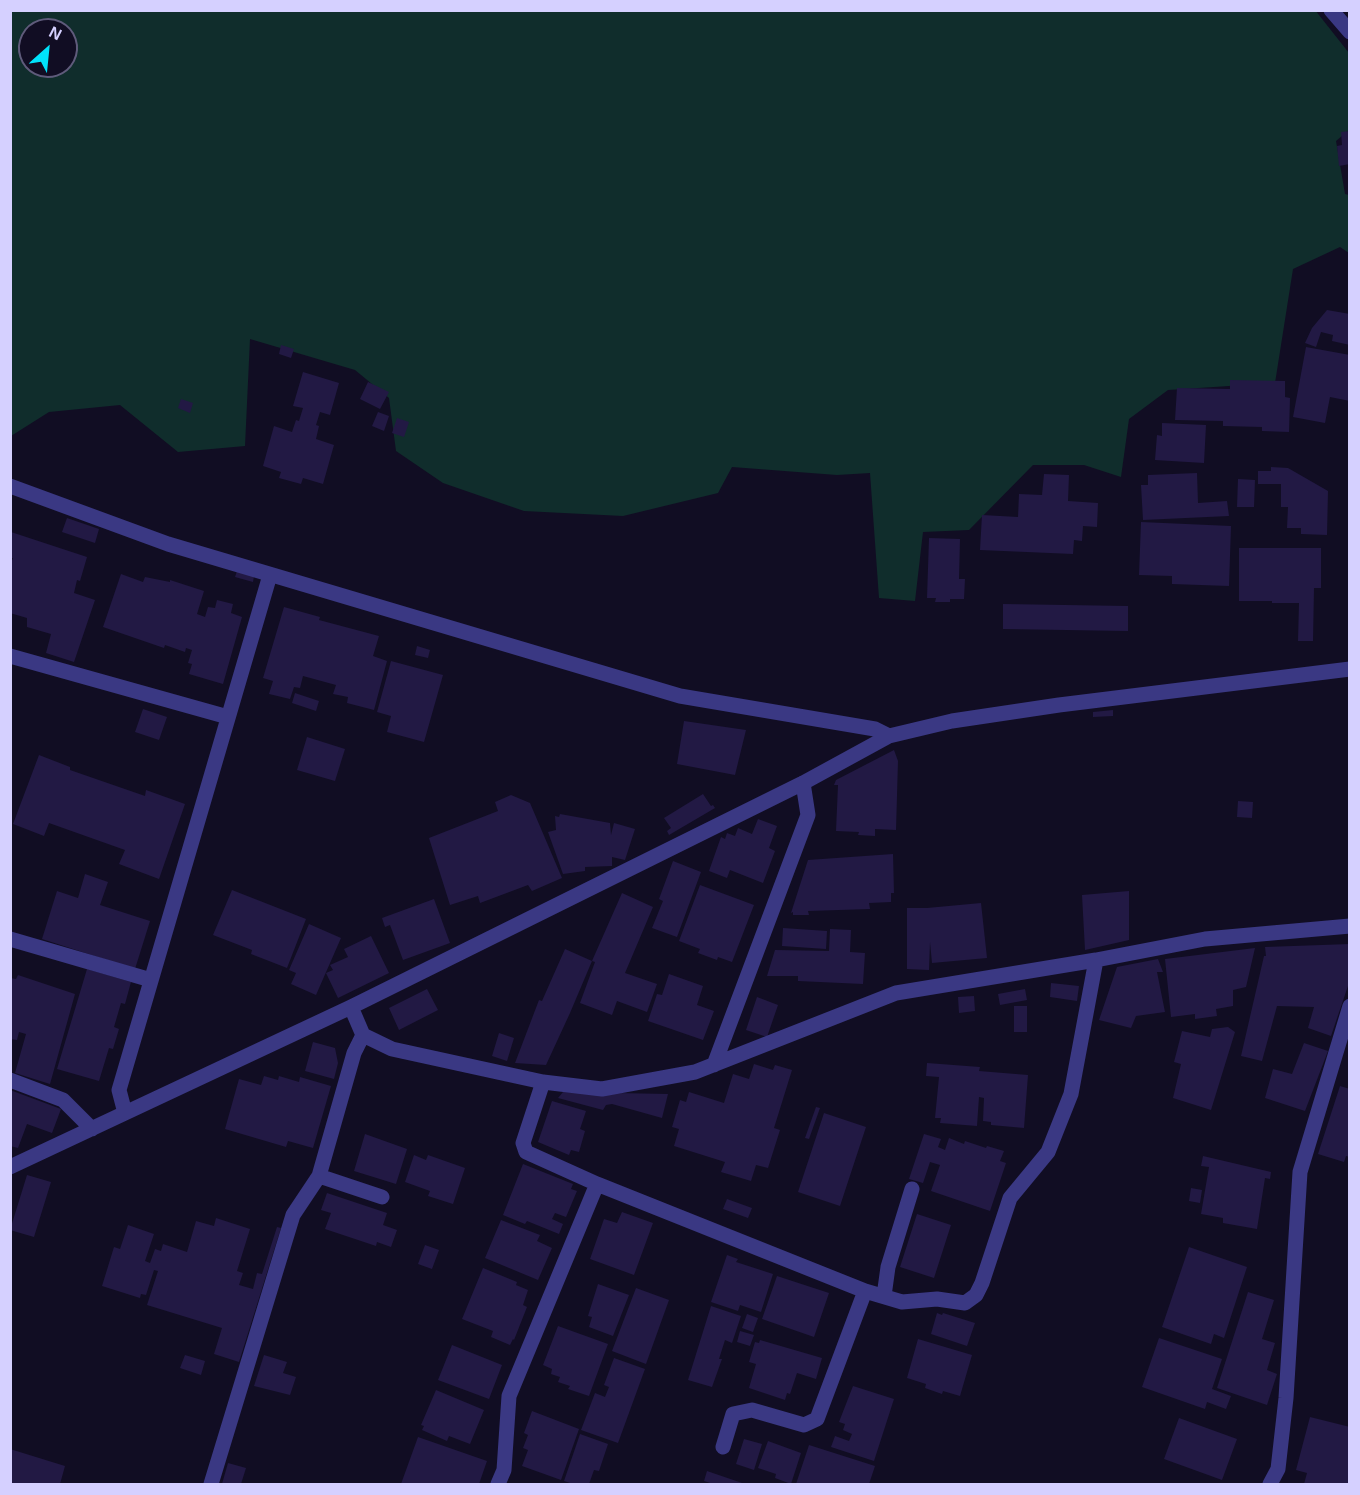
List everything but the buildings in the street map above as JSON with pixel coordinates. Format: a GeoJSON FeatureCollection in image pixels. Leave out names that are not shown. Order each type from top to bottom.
{"type":"FeatureCollection","features":[{"type":"Feature","properties":{"kind":"street"},"geometry":{"type":"LineString","coordinates":[[1331,10],[1350,32]]}},
{"type":"Feature","properties":{"kind":"street"},"geometry":{"type":"LineString","coordinates":[[10,486],[168,544],[680,696],[875,729],[890,736]]}},
{"type":"Feature","properties":{"kind":"street"},"geometry":{"type":"LineString","coordinates":[[126,1113],[119,1090],[270,575]]}},
{"type":"Feature","properties":{"kind":"street"},"geometry":{"type":"LineString","coordinates":[[10,656],[228,717]]}},
{"type":"Feature","properties":{"kind":"street"},"geometry":{"type":"LineString","coordinates":[[10,1167],[351,1007],[803,783],[890,736],[952,721],[1059,705],[1350,669]]}},
{"type":"Feature","properties":{"kind":"street"},"geometry":{"type":"LineString","coordinates":[[714,1065],[808,815],[803,783]]}},
{"type":"Feature","properties":{"kind":"street"},"geometry":{"type":"LineString","coordinates":[[351,1007],[363,1035],[392,1049],[543,1082],[602,1089],[695,1072],[896,993],[1096,960],[1205,939],[1350,926]]}},
{"type":"Feature","properties":{"kind":"street"},"geometry":{"type":"LineString","coordinates":[[10,939],[151,980]]}},
{"type":"Feature","properties":{"kind":"street"},"geometry":{"type":"LineString","coordinates":[[543,1082],[523,1143],[526,1152],[597,1184],[865,1291],[902,1302],[937,1299],[965,1303],[976,1295],[982,1284],[1011,1198],[1048,1152],[1071,1094],[1096,960]]}},
{"type":"Feature","properties":{"kind":"street"},"geometry":{"type":"LineString","coordinates":[[1270,1485],[1278,1468],[1286,1398],[1300,1172],[1350,1006]]}},
{"type":"Feature","properties":{"kind":"street"},"geometry":{"type":"LineString","coordinates":[[211,1485],[293,1215],[319,1176],[354,1053],[363,1035]]}},
{"type":"Feature","properties":{"kind":"street"},"geometry":{"type":"LineString","coordinates":[[10,1080],[63,1100],[92,1129]]}},
{"type":"Feature","properties":{"kind":"street"},"geometry":{"type":"LineString","coordinates":[[319,1176],[382,1197]]}},
{"type":"Feature","properties":{"kind":"street"},"geometry":{"type":"LineString","coordinates":[[498,1485],[504,1470],[509,1396],[597,1184]]}},
{"type":"Feature","properties":{"kind":"street"},"geometry":{"type":"LineString","coordinates":[[884,1296],[888,1267],[912,1189]]}},
{"type":"Feature","properties":{"kind":"street"},"geometry":{"type":"LineString","coordinates":[[723,1447],[734,1414],[752,1410],[804,1425],[817,1419],[865,1291]]}},
{"type":"Feature","properties":{"kind":"green space"},"geometry":{"type":"Polygon","coordinates":[[[1315,10],[1349,53],[1349,130],[1336,141],[1345,194],[1349,195],[1349,253],[1340,247],[1293,269],[1275,383],[1168,390],[1129,419],[1121,477],[1084,465],[1033,465],[969,530],[923,532],[915,601],[879,598],[870,473],[837,475],[732,467],[718,493],[623,516],[524,511],[443,483],[396,451],[389,398],[355,370],[250,339],[245,446],[178,452],[120,405],[49,412],[11,436],[11,11],[1315,10]]]}}]}
